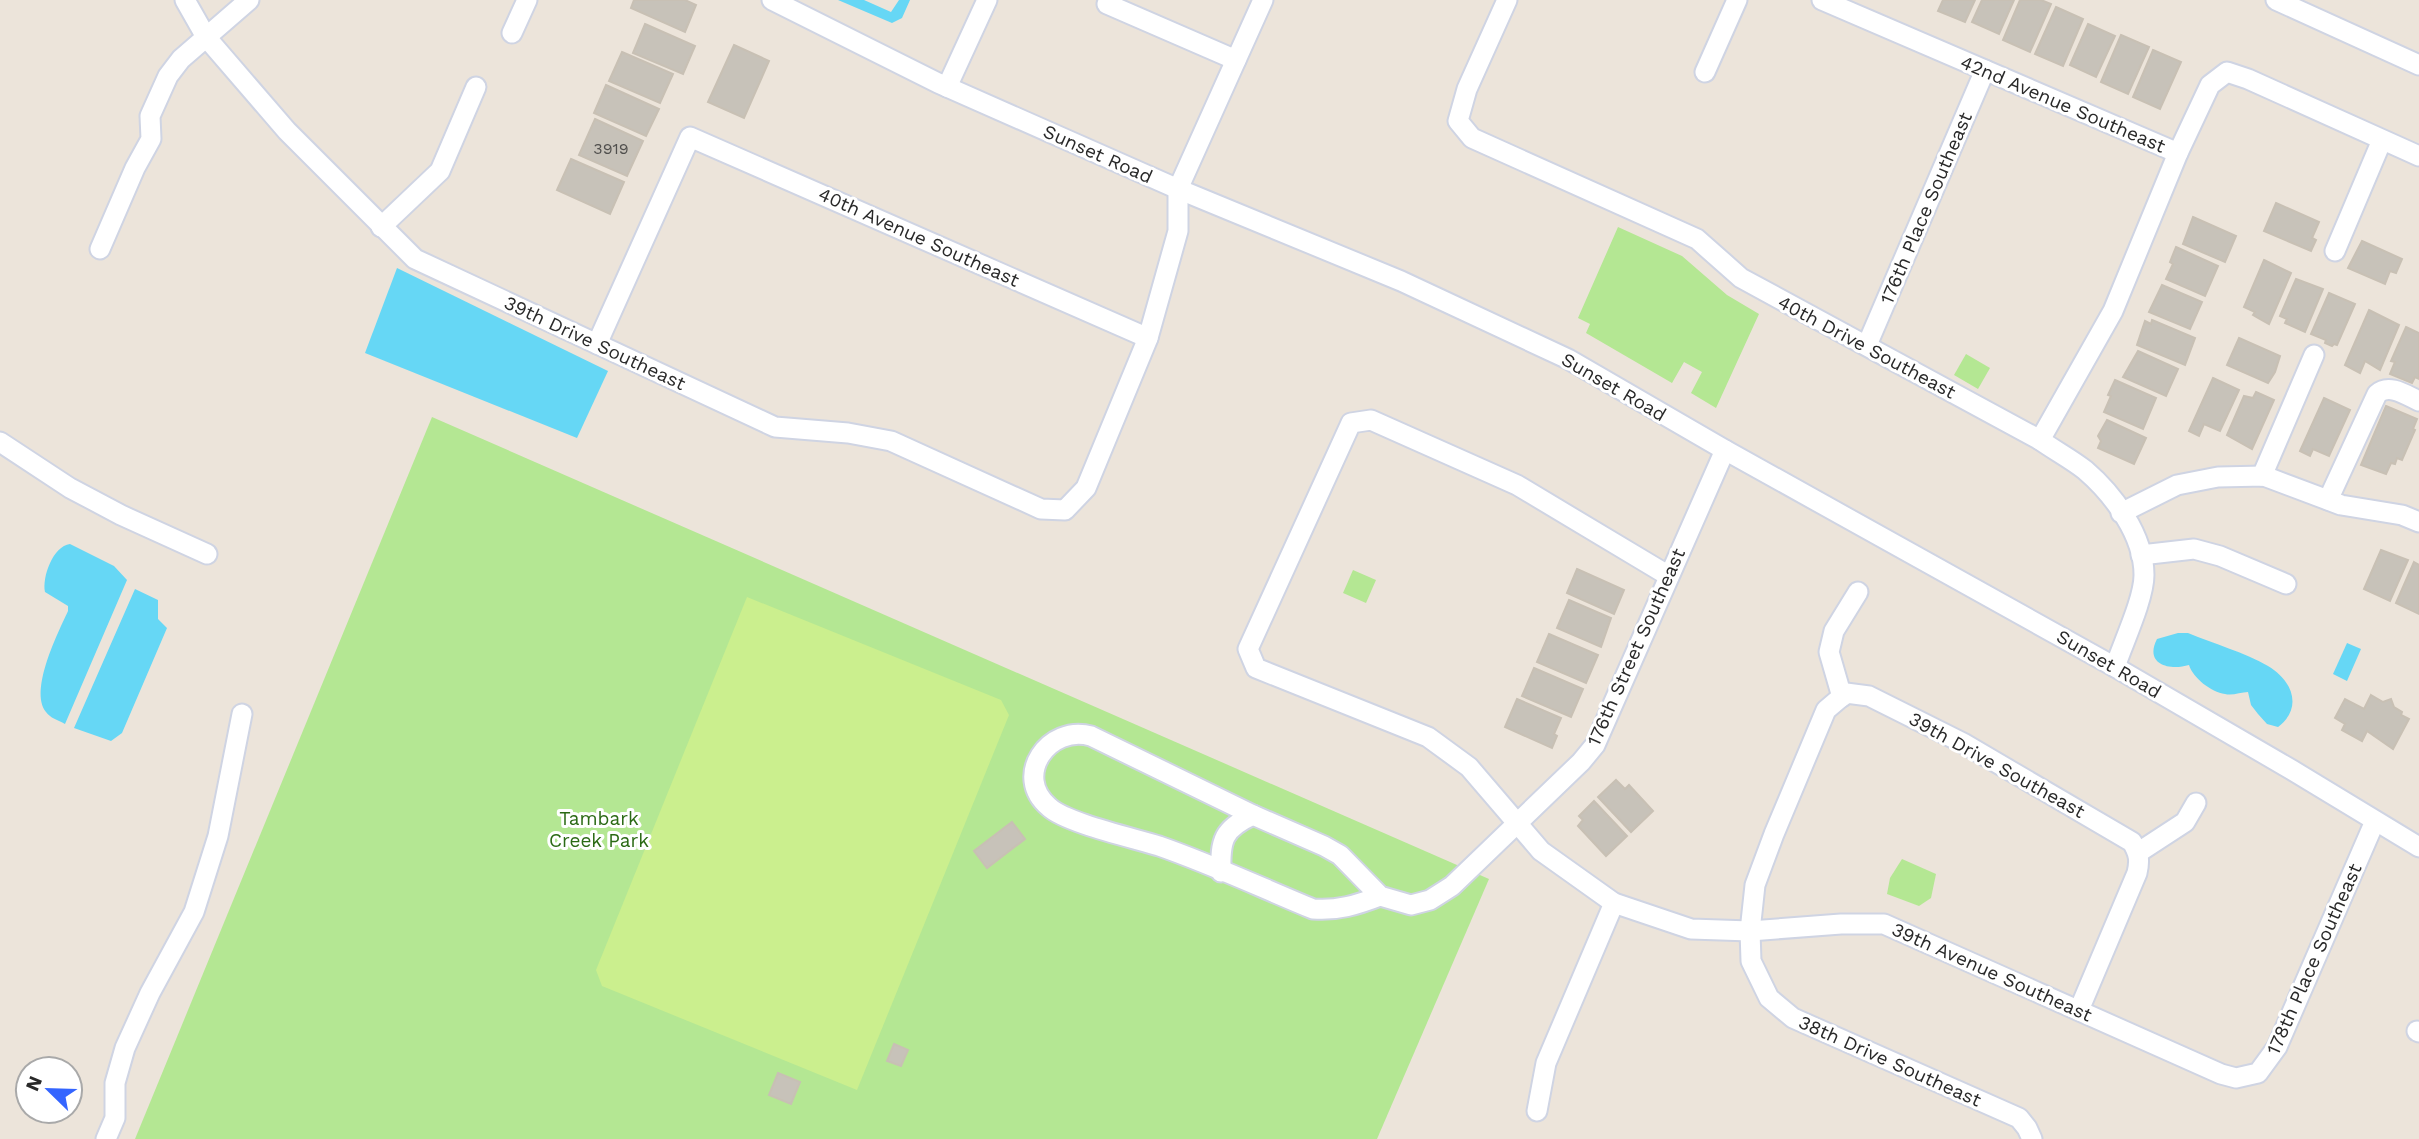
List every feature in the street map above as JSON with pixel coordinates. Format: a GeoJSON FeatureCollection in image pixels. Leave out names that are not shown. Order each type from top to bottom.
{"type":"FeatureCollection","features":[{"type":"Feature","properties":{"kind":"street"},"geometry":{"type":"LineString","coordinates":[[185,0],[206,37]]}},
{"type":"Feature","properties":{"kind":"street"},"geometry":{"type":"LineString","coordinates":[[100,249],[135,168],[151,139],[150,116],[168,76],[181,59],[249,0]]}},
{"type":"Feature","properties":{"kind":"street"},"geometry":{"type":"LineString","coordinates":[[512,33],[527,0]]}},
{"type":"Feature","properties":{"kind":"street"},"geometry":{"type":"LineString","coordinates":[[947,87],[987,0]]}},
{"type":"Feature","properties":{"kind":"street"},"geometry":{"type":"LineString","coordinates":[[1148,338],[1178,231],[1178,189],[1263,0]]}},
{"type":"Feature","properties":{"kind":"street","name":"40th Drive Southeast"},"geometry":{"type":"LineString","coordinates":[[1507,0],[1467,89],[1458,121],[1472,138],[1697,239],[1741,278],[2040,440],[2084,470],[2113,500],[2131,527],[2141,555],[2144,576],[2140,595],[2115,667]]}},
{"type":"Feature","properties":{"kind":"street"},"geometry":{"type":"LineString","coordinates":[[1705,72],[1737,0]]}},
{"type":"Feature","properties":{"kind":"street","name":"42nd Avenue Southeast"},"geometry":{"type":"LineString","coordinates":[[1822,0],[2178,153],[2210,85],[2227,72],[2419,156]]}},
{"type":"Feature","properties":{"kind":"street"},"geometry":{"type":"LineString","coordinates":[[2276,0],[2419,65]]}},
{"type":"Feature","properties":{"kind":"street","name":"Sunset Road"},"geometry":{"type":"LineString","coordinates":[[784,3],[947,87],[1178,189],[1401,281],[1567,359],[2115,667],[2419,847]]}},
{"type":"Feature","properties":{"kind":"street"},"geometry":{"type":"LineString","coordinates":[[1107,4],[1236,60]]}},
{"type":"Feature","properties":{"kind":"street","name":"39th Drive Southeast"},"geometry":{"type":"LineString","coordinates":[[206,37],[287,131],[415,259],[775,427],[848,433],[891,441],[1041,509],[1065,510],[1086,488],[1148,338]]}},
{"type":"Feature","properties":{"kind":"street","name":"176th Place Southeast"},"geometry":{"type":"LineString","coordinates":[[1867,345],[1985,70]]}},
{"type":"Feature","properties":{"kind":"street"},"geometry":{"type":"LineString","coordinates":[[381,227],[440,171],[476,87]]}},
{"type":"Feature","properties":{"kind":"street","name":"40th Avenue Southeast"},"geometry":{"type":"LineString","coordinates":[[597,344],[690,137],[1148,338]]}},
{"type":"Feature","properties":{"kind":"street"},"geometry":{"type":"LineString","coordinates":[[2335,251],[2382,140]]}},
{"type":"Feature","properties":{"kind":"street"},"geometry":{"type":"LineString","coordinates":[[2040,440],[2113,311],[2178,153]]}},
{"type":"Feature","properties":{"kind":"street"},"geometry":{"type":"LineString","coordinates":[[2262,476],[2314,355]]}},
{"type":"Feature","properties":{"kind":"street"},"geometry":{"type":"LineString","coordinates":[[2328,500],[2377,394],[2389,388],[2419,401]]}},
{"type":"Feature","properties":{"kind":"street","name":"39th Avenue Southeast"},"geometry":{"type":"LineString","coordinates":[[1669,576],[1517,485],[1371,420],[1351,423],[1248,649],[1256,668],[1428,737],[1469,767],[1541,851],[1614,903],[1690,929],[1749,931],[1842,924],[1884,924],[2221,1074],[2236,1078]]}},
{"type":"Feature","properties":{"kind":"street"},"geometry":{"type":"LineString","coordinates":[[0,442],[71,488],[121,515],[207,554]]}},
{"type":"Feature","properties":{"kind":"street","name":"176th Street Southeast"},"geometry":{"type":"LineString","coordinates":[[1380,896],[1411,905],[1430,900],[1452,886],[1581,762],[1595,745],[1725,450]]}},
{"type":"Feature","properties":{"kind":"street"},"geometry":{"type":"LineString","coordinates":[[2121,513],[2177,485],[2218,477],[2262,476],[2341,505],[2402,515],[2419,522]]}},
{"type":"Feature","properties":{"kind":"street"},"geometry":{"type":"LineString","coordinates":[[2141,555],[2194,549],[2220,555],[2286,584]]}},
{"type":"Feature","properties":{"kind":"street"},"geometry":{"type":"LineString","coordinates":[[1844,695],[1829,652],[1834,631],[1858,592]]}},
{"type":"Feature","properties":{"kind":"street","name":"39th Drive Southeast"},"geometry":{"type":"LineString","coordinates":[[1844,695],[1869,695],[1963,743],[2122,835],[2132,842],[2139,852]]}},
{"type":"Feature","properties":{"kind":"street","name":"38th Drive Southeast"},"geometry":{"type":"LineString","coordinates":[[1844,695],[1826,710],[1755,885],[1749,931],[1751,961],[1769,998],[1793,1018],[2019,1118],[2032,1139]]}},
{"type":"Feature","properties":{"kind":"street"},"geometry":{"type":"LineString","coordinates":[[107,1139],[115,1118],[115,1083],[125,1048],[150,993],[194,912],[218,836],[242,714]]}},
{"type":"Feature","properties":{"kind":"street"},"geometry":{"type":"LineString","coordinates":[[1078,732],[1253,815],[1340,855],[1380,896],[1332,911],[1313,909],[1162,847],[1059,814],[1039,797],[1033,771],[1037,759],[1049,745],[1078,732]]}},
{"type":"Feature","properties":{"kind":"street"},"geometry":{"type":"LineString","coordinates":[[2079,1010],[2137,873],[2139,852],[2185,822],[2196,803]]}},
{"type":"Feature","properties":{"kind":"street"},"geometry":{"type":"LineString","coordinates":[[1221,872],[1221,846],[1227,833],[1236,823],[1253,815]]}},
{"type":"Feature","properties":{"kind":"street","name":"178th Place Southeast"},"geometry":{"type":"LineString","coordinates":[[2236,1078],[2258,1073],[2277,1046],[2375,821]]}},
{"type":"Feature","properties":{"kind":"street"},"geometry":{"type":"LineString","coordinates":[[1538,1111],[1546,1063],[1614,903]]}},
{"type":"Feature","properties":{"kind":"green space"},"geometry":{"type":"Polygon","coordinates":[[[1618,227],[1682,256],[1727,295],[1759,314],[1716,408],[1691,393],[1702,372],[1684,362],[1672,383],[1586,333],[1590,324],[1578,318],[1618,227]]]}},
{"type":"Feature","properties":{"kind":"green space"},"geometry":{"type":"Polygon","coordinates":[[[1966,354],[1990,368],[1978,389],[1954,375],[1966,354]]]}},
{"type":"Feature","properties":{"kind":"green space","name":"Tambark Creek Park"},"geometry":{"type":"Polygon","coordinates":[[[432,417],[1489,879],[1377,1139],[135,1139],[432,417]]]}},
{"type":"Feature","properties":{"kind":"green space"},"geometry":{"type":"Polygon","coordinates":[[[1353,570],[1376,580],[1366,603],[1343,593],[1353,570]]]}},
{"type":"Feature","properties":{"kind":"green space"},"geometry":{"type":"Polygon","coordinates":[[[747,597],[1001,700],[1009,715],[857,1090],[602,986],[596,970],[747,597]]]}},
{"type":"Feature","properties":{"kind":"green space"},"geometry":{"type":"Polygon","coordinates":[[[1902,859],[1936,874],[1931,898],[1919,906],[1887,894],[1890,878],[1902,859]]]}},
{"type":"Feature","properties":{"kind":"water"},"geometry":{"type":"Polygon","coordinates":[[[838,0],[864,0],[891,12],[899,0],[910,0],[902,18],[892,23],[838,0]]]}},
{"type":"Feature","properties":{"kind":"water"},"geometry":{"type":"Polygon","coordinates":[[[397,268],[608,371],[577,438],[365,353],[397,268]]]}},
{"type":"Feature","properties":{"kind":"water"},"geometry":{"type":"Polygon","coordinates":[[[70,544],[114,566],[127,580],[65,724],[46,712],[41,690],[47,662],[68,611],[68,606],[45,592],[45,578],[58,550],[70,544]]]}},
{"type":"Feature","properties":{"kind":"water"},"geometry":{"type":"Polygon","coordinates":[[[135,589],[158,600],[158,619],[167,628],[122,733],[111,741],[74,728],[135,589]]]}},
{"type":"Feature","properties":{"kind":"water"},"geometry":{"type":"Polygon","coordinates":[[[2188,633],[2239,652],[2277,672],[2292,695],[2286,720],[2278,727],[2267,724],[2251,705],[2248,692],[2231,695],[2220,693],[2198,679],[2189,665],[2167,666],[2156,660],[2154,648],[2157,639],[2188,633]]]}},
{"type":"Feature","properties":{"kind":"water"},"geometry":{"type":"Polygon","coordinates":[[[2347,643],[2361,649],[2347,681],[2333,674],[2347,643]]]}},
{"type":"Feature","properties":{"kind":"building"},"geometry":{"type":"Polygon","coordinates":[[[634,0],[685,0],[696,5],[685,32],[631,8],[634,0]]]}},
{"type":"Feature","properties":{"kind":"building"},"geometry":{"type":"Polygon","coordinates":[[[1943,0],[1975,0],[1965,22],[1938,11],[1943,0]]]}},
{"type":"Feature","properties":{"kind":"building"},"geometry":{"type":"Polygon","coordinates":[[[1982,0],[2014,0],[1999,34],[1972,22],[1982,0]]]}},
{"type":"Feature","properties":{"kind":"building"},"geometry":{"type":"Polygon","coordinates":[[[2020,0],[2041,0],[2051,4],[2030,52],[2003,40],[2020,0]]]}},
{"type":"Feature","properties":{"kind":"building"},"geometry":{"type":"Polygon","coordinates":[[[2056,7],[2083,19],[2063,66],[2035,54],[2056,7]]]}},
{"type":"Feature","properties":{"kind":"building"},"geometry":{"type":"Polygon","coordinates":[[[645,24],[695,46],[683,74],[633,53],[645,24]]]}},
{"type":"Feature","properties":{"kind":"building"},"geometry":{"type":"Polygon","coordinates":[[[2088,24],[2115,36],[2096,77],[2070,65],[2088,24]]]}},
{"type":"Feature","properties":{"kind":"building"},"geometry":{"type":"Polygon","coordinates":[[[2121,35],[2149,47],[2128,94],[2101,82],[2121,35]]]}},
{"type":"Feature","properties":{"kind":"building"},"geometry":{"type":"Polygon","coordinates":[[[734,45],[769,61],[744,118],[708,102],[734,45]]]}},
{"type":"Feature","properties":{"kind":"building"},"geometry":{"type":"Polygon","coordinates":[[[2153,50],[2181,62],[2160,109],[2133,97],[2153,50]]]}},
{"type":"Feature","properties":{"kind":"building"},"geometry":{"type":"Polygon","coordinates":[[[622,52],[673,74],[660,103],[609,81],[622,52]]]}},
{"type":"Feature","properties":{"kind":"building"},"geometry":{"type":"Polygon","coordinates":[[[606,85],[659,109],[646,136],[594,113],[606,85]]]}},
{"type":"Feature","properties":{"kind":"building"},"geometry":{"type":"Polygon","coordinates":[[[595,119],[643,141],[627,176],[579,155],[595,119]]]}},
{"type":"Feature","properties":{"kind":"building"},"geometry":{"type":"Polygon","coordinates":[[[571,159],[624,182],[610,214],[557,190],[571,159]]]}},
{"type":"Feature","properties":{"kind":"building"},"geometry":{"type":"Polygon","coordinates":[[[2276,203],[2319,222],[2312,238],[2316,240],[2311,251],[2264,231],[2276,203]]]}},
{"type":"Feature","properties":{"kind":"building"},"geometry":{"type":"Polygon","coordinates":[[[2193,217],[2236,236],[2225,262],[2183,244],[2193,217]]]}},
{"type":"Feature","properties":{"kind":"building"},"geometry":{"type":"Polygon","coordinates":[[[2362,241],[2402,259],[2396,273],[2390,271],[2385,284],[2348,268],[2362,241]]]}},
{"type":"Feature","properties":{"kind":"building"},"geometry":{"type":"Polygon","coordinates":[[[2176,247],[2218,266],[2205,296],[2166,279],[2173,264],[2170,262],[2176,247]]]}},
{"type":"Feature","properties":{"kind":"building"},"geometry":{"type":"Polygon","coordinates":[[[2264,260],[2291,273],[2269,324],[2244,307],[2264,260]]]}},
{"type":"Feature","properties":{"kind":"building"},"geometry":{"type":"Polygon","coordinates":[[[2296,279],[2323,289],[2305,332],[2285,323],[2287,319],[2280,316],[2296,279]]]}},
{"type":"Feature","properties":{"kind":"building"},"geometry":{"type":"Polygon","coordinates":[[[2162,285],[2202,302],[2190,329],[2149,312],[2162,285]]]}},
{"type":"Feature","properties":{"kind":"building"},"geometry":{"type":"Polygon","coordinates":[[[2329,293],[2355,304],[2337,345],[2332,346],[2325,343],[2326,340],[2311,334],[2329,293]]]}},
{"type":"Feature","properties":{"kind":"building"},"geometry":{"type":"Polygon","coordinates":[[[2369,310],[2399,325],[2380,370],[2365,361],[2360,373],[2345,365],[2369,310]]]}},
{"type":"Feature","properties":{"kind":"building"},"geometry":{"type":"Polygon","coordinates":[[[2152,320],[2195,338],[2185,365],[2137,345],[2145,321],[2151,324],[2152,320]]]}},
{"type":"Feature","properties":{"kind":"building"},"geometry":{"type":"Polygon","coordinates":[[[2406,327],[2419,333],[2419,379],[2415,377],[2412,383],[2390,374],[2395,362],[2391,361],[2406,327]]]}},
{"type":"Feature","properties":{"kind":"building"},"geometry":{"type":"Polygon","coordinates":[[[2239,338],[2280,356],[2268,383],[2227,365],[2239,338]]]}},
{"type":"Feature","properties":{"kind":"building"},"geometry":{"type":"Polygon","coordinates":[[[2138,351],[2178,369],[2166,396],[2123,377],[2138,351]]]}},
{"type":"Feature","properties":{"kind":"building"},"geometry":{"type":"Polygon","coordinates":[[[2213,378],[2239,390],[2220,431],[2204,424],[2199,436],[2189,431],[2213,378]]]}},
{"type":"Feature","properties":{"kind":"building"},"geometry":{"type":"Polygon","coordinates":[[[2115,380],[2156,398],[2143,429],[2104,412],[2115,380]]]}},
{"type":"Feature","properties":{"kind":"building"},"geometry":{"type":"Polygon","coordinates":[[[2256,392],[2274,400],[2252,449],[2227,435],[2244,396],[2253,398],[2256,392]]]}},
{"type":"Feature","properties":{"kind":"building"},"geometry":{"type":"Polygon","coordinates":[[[2324,398],[2350,410],[2329,456],[2313,449],[2310,456],[2300,451],[2324,398]]]}},
{"type":"Feature","properties":{"kind":"building"},"geometry":{"type":"Polygon","coordinates":[[[2386,406],[2417,419],[2402,460],[2397,458],[2395,464],[2391,463],[2386,474],[2361,465],[2386,406]]]}},
{"type":"Feature","properties":{"kind":"building"},"geometry":{"type":"Polygon","coordinates":[[[2107,420],[2146,438],[2134,464],[2098,448],[2101,441],[2098,436],[2107,420]]]}},
{"type":"Feature","properties":{"kind":"building"},"geometry":{"type":"Polygon","coordinates":[[[2381,550],[2408,560],[2390,601],[2364,589],[2381,550]]]}},
{"type":"Feature","properties":{"kind":"building"},"geometry":{"type":"Polygon","coordinates":[[[2414,562],[2419,565],[2419,614],[2396,603],[2414,562]]]}},
{"type":"Feature","properties":{"kind":"building"},"geometry":{"type":"Polygon","coordinates":[[[1577,569],[1624,590],[1614,614],[1567,593],[1577,569]]]}},
{"type":"Feature","properties":{"kind":"building"},"geometry":{"type":"Polygon","coordinates":[[[1569,600],[1611,618],[1601,647],[1557,628],[1569,600]]]}},
{"type":"Feature","properties":{"kind":"building"},"geometry":{"type":"Polygon","coordinates":[[[1549,634],[1598,655],[1586,683],[1537,662],[1549,634]]]}},
{"type":"Feature","properties":{"kind":"building"},"geometry":{"type":"Polygon","coordinates":[[[1534,668],[1583,689],[1571,717],[1522,696],[1534,668]]]}},
{"type":"Feature","properties":{"kind":"building"},"geometry":{"type":"Polygon","coordinates":[[[2371,695],[2383,702],[2391,699],[2394,707],[2402,712],[2401,715],[2409,719],[2393,749],[2367,731],[2362,741],[2342,730],[2345,724],[2335,718],[2345,699],[2364,709],[2371,695]]]}},
{"type":"Feature","properties":{"kind":"building"},"geometry":{"type":"Polygon","coordinates":[[[1517,699],[1561,718],[1554,734],[1557,736],[1552,748],[1505,727],[1517,699]]]}},
{"type":"Feature","properties":{"kind":"building"},"geometry":{"type":"Polygon","coordinates":[[[1616,780],[1625,789],[1629,785],[1653,811],[1631,832],[1598,797],[1616,780]]]}},
{"type":"Feature","properties":{"kind":"building"},"geometry":{"type":"Polygon","coordinates":[[[1594,801],[1627,836],[1606,856],[1578,826],[1583,820],[1579,816],[1594,801]]]}},
{"type":"Feature","properties":{"kind":"building"},"geometry":{"type":"Polygon","coordinates":[[[1012,822],[1025,839],[987,868],[974,851],[1012,822]]]}},
{"type":"Feature","properties":{"kind":"building"},"geometry":{"type":"Polygon","coordinates":[[[894,1044],[908,1050],[901,1066],[887,1061],[894,1044]]]}},
{"type":"Feature","properties":{"kind":"building"},"geometry":{"type":"Polygon","coordinates":[[[778,1073],[800,1082],[791,1104],[769,1095],[778,1073]]]}}]}
